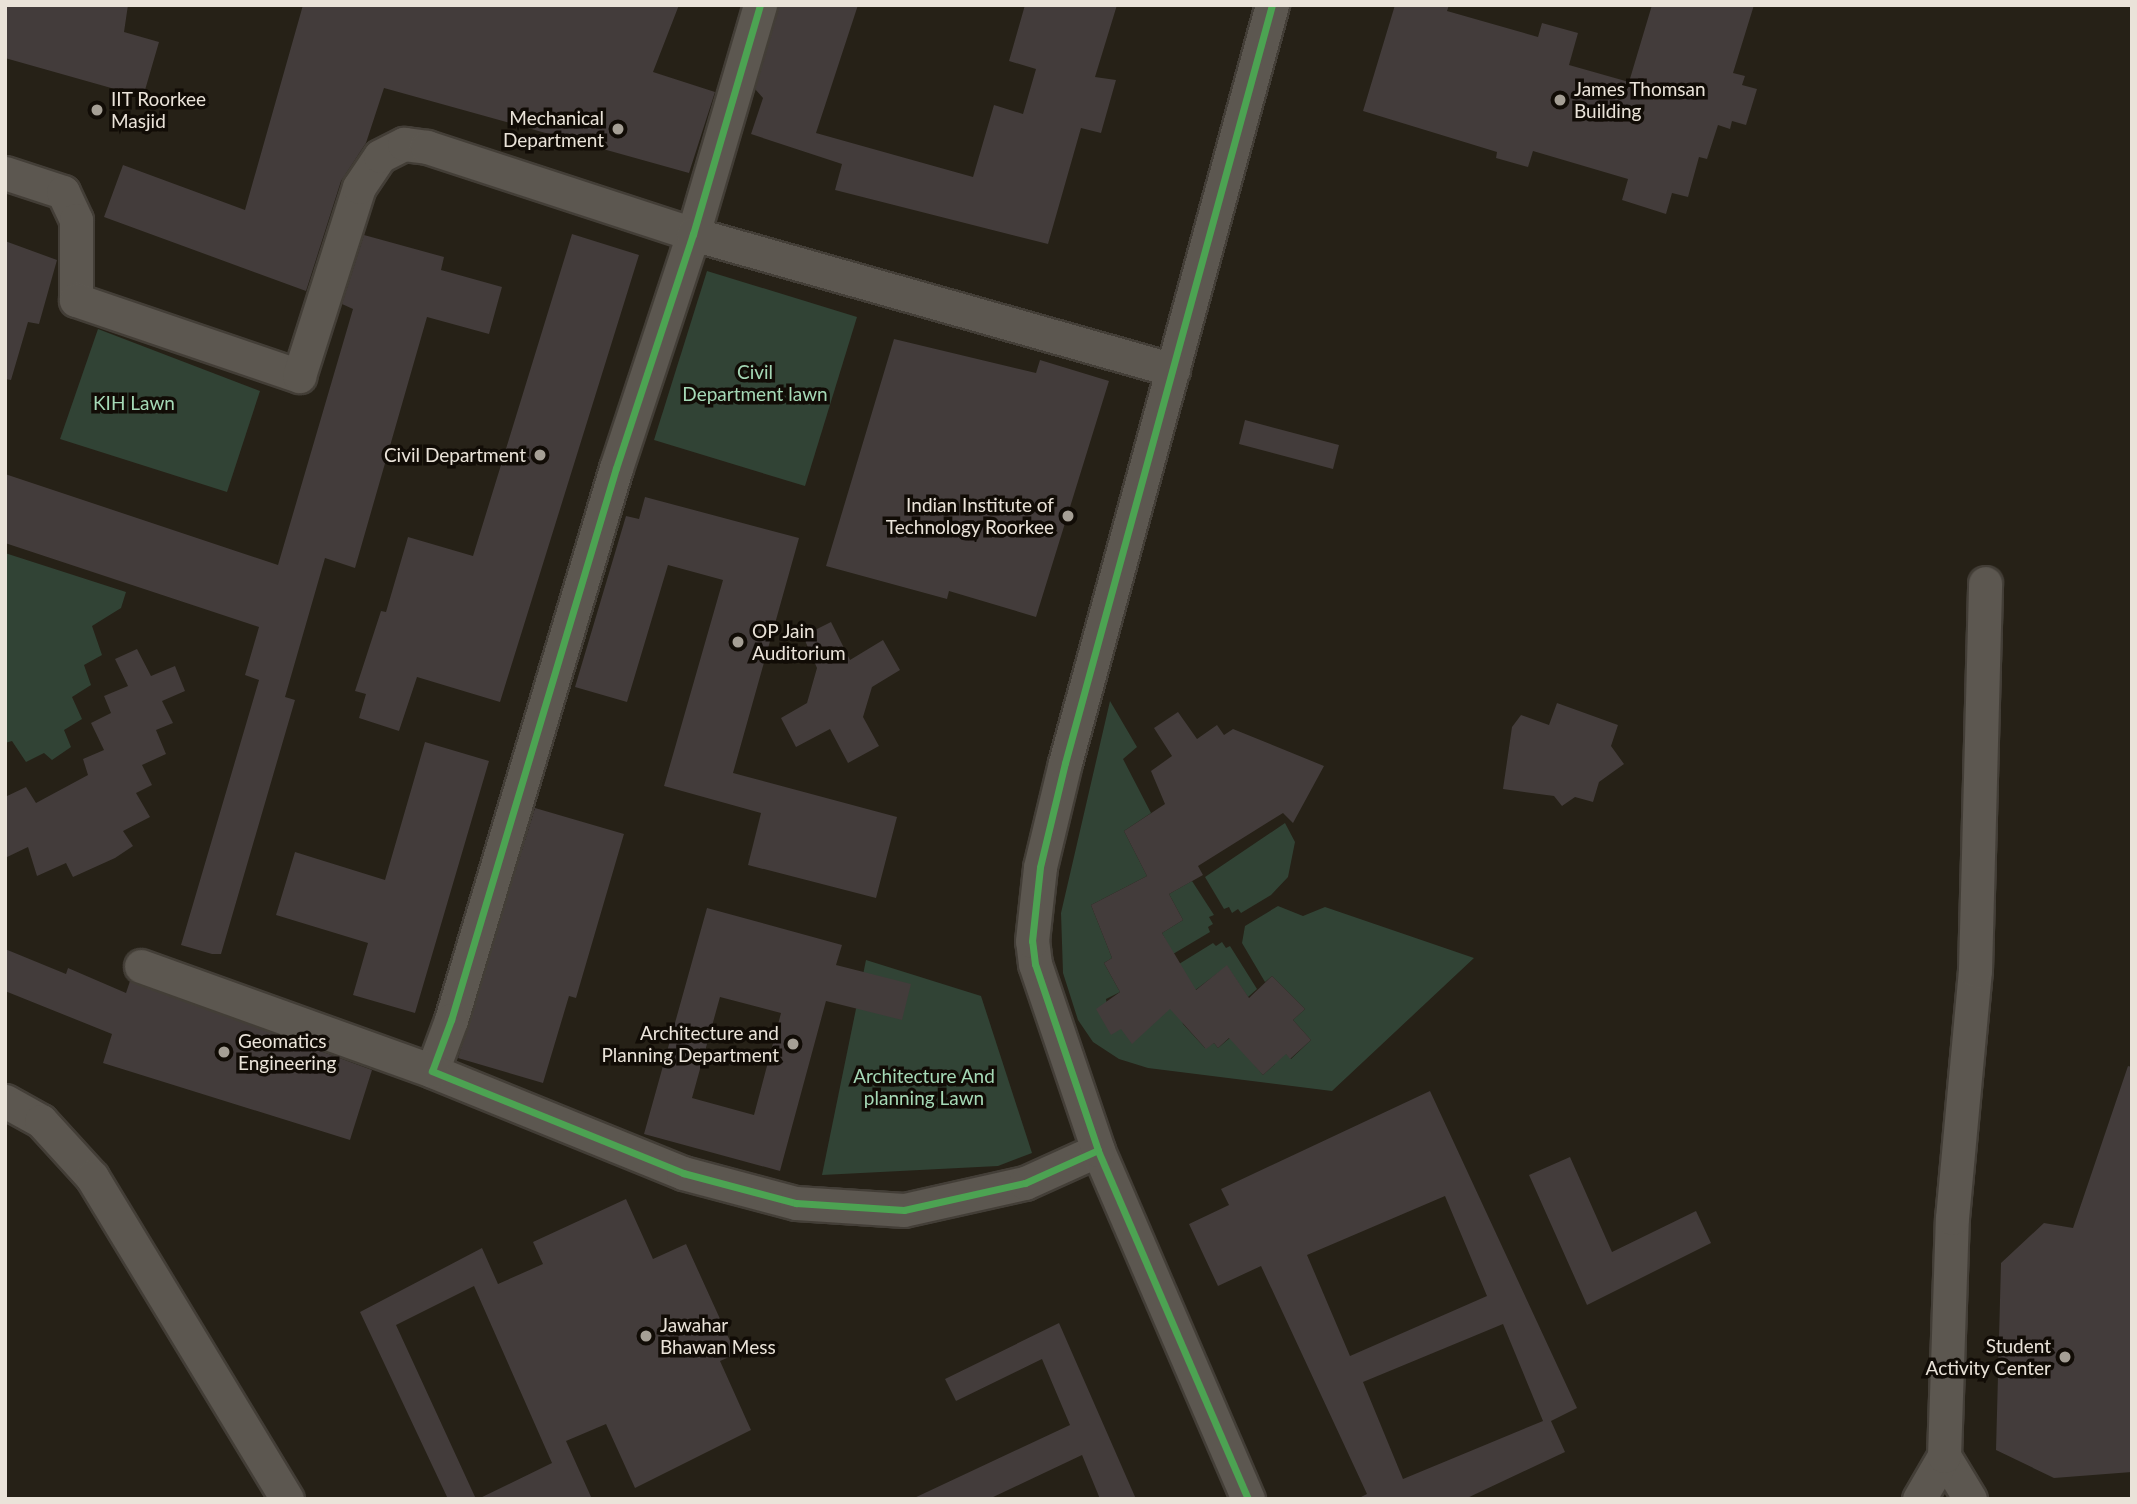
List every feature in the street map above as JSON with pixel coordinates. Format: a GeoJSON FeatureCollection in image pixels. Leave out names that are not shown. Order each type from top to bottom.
{"type":"FeatureCollection","features":[{"type":"Feature","properties":{"kind":"street"},"geometry":{"type":"LineString","coordinates":[[432,1071],[452,1020],[616,468],[693,234],[760,5]]}},
{"type":"Feature","properties":{"kind":"street"},"geometry":{"type":"LineString","coordinates":[[1248,1499],[1098,1150],[1035,964],[1034,917],[1065,763],[1272,5]]}},
{"type":"Feature","properties":{"kind":"street"},"geometry":{"type":"LineString","coordinates":[[5,173],[63,192],[76,220],[76,300],[299,376],[359,187],[380,156],[404,144],[427,147],[693,234],[1173,370]]}},
{"type":"Feature","properties":{"kind":"street"},"geometry":{"type":"LineString","coordinates":[[1919,1499],[1944,1456],[1952,1218],[1975,971],[1985,583]]}},
{"type":"Feature","properties":{"kind":"street"},"geometry":{"type":"LineString","coordinates":[[141,966],[432,1071],[682,1173],[796,1203],[904,1210],[1025,1183],[1098,1150]]}},
{"type":"Feature","properties":{"kind":"street"},"geometry":{"type":"LineString","coordinates":[[5,1101],[41,1121],[92,1177],[287,1499]]}},
{"type":"Feature","properties":{"kind":"street"},"geometry":{"type":"LineString","coordinates":[[1944,1456],[1970,1499]]}},
{"type":"Feature","properties":{"kind":"green space","name":"Civil Department lawn"},"geometry":{"type":"Polygon","coordinates":[[[707,271],[857,317],[805,486],[654,440],[707,271]]]}},
{"type":"Feature","properties":{"kind":"green space","name":"KIH Lawn"},"geometry":{"type":"Polygon","coordinates":[[[98,329],[260,391],[227,492],[60,439],[98,329]]]}},
{"type":"Feature","properties":{"kind":"green space"},"geometry":{"type":"Polygon","coordinates":[[[5,553],[126,592],[121,608],[92,626],[102,655],[84,665],[91,685],[72,697],[82,719],[64,730],[71,747],[52,760],[44,753],[26,762],[12,741],[5,743],[5,553]]]}},
{"type":"Feature","properties":{"kind":"green space"},"geometry":{"type":"Polygon","coordinates":[[[1110,701],[1137,747],[1123,759],[1151,813],[1124,831],[1147,876],[1091,905],[1112,958],[1104,963],[1120,992],[1106,999],[1111,1034],[1173,978],[1183,1024],[1205,1048],[1214,1043],[1218,1048],[1231,1037],[1263,1075],[1275,1064],[1265,1052],[1275,1042],[1291,1059],[1311,1040],[1293,1020],[1305,1009],[1272,976],[1265,982],[1242,943],[1245,926],[1278,906],[1303,916],[1325,907],[1474,958],[1332,1091],[1148,1068],[1119,1059],[1093,1042],[1078,1020],[1063,973],[1061,913],[1110,701]]]}},
{"type":"Feature","properties":{"kind":"green space"},"geometry":{"type":"Polygon","coordinates":[[[1285,823],[1295,842],[1288,877],[1271,895],[1241,913],[1238,909],[1232,913],[1229,907],[1224,909],[1205,877],[1285,823]]]}},
{"type":"Feature","properties":{"kind":"green space"},"geometry":{"type":"Polygon","coordinates":[[[1192,881],[1214,915],[1209,917],[1213,924],[1208,927],[1210,932],[1173,954],[1162,933],[1183,920],[1169,894],[1192,881]]]}},
{"type":"Feature","properties":{"kind":"green space"},"geometry":{"type":"Polygon","coordinates":[[[1222,942],[1226,948],[1230,946],[1257,989],[1248,997],[1227,966],[1194,991],[1179,964],[1213,943],[1216,946],[1222,942]]]}},
{"type":"Feature","properties":{"kind":"green space","name":"Architecture And planning Lawn"},"geometry":{"type":"Polygon","coordinates":[[[866,960],[981,996],[1032,1153],[998,1166],[822,1175],[866,960]]]}},
{"type":"Feature","properties":{"kind":"building"},"geometry":{"type":"Polygon","coordinates":[[[5,5],[128,5],[124,32],[159,42],[143,97],[5,58],[5,5]]]}},
{"type":"Feature","properties":{"kind":"building","name":"Mechanical Department"},"geometry":{"type":"Polygon","coordinates":[[[303,5],[679,5],[653,72],[715,92],[689,173],[384,88],[366,143],[341,181],[306,291],[104,217],[123,165],[245,210],[303,5]]]}},
{"type":"Feature","properties":{"kind":"building"},"geometry":{"type":"Polygon","coordinates":[[[779,5],[858,5],[816,133],[973,177],[994,105],[1023,114],[1036,69],[1009,61],[1025,5],[1117,5],[1095,77],[1116,80],[1101,133],[1081,128],[1048,244],[835,190],[842,164],[751,134],[763,98],[755,89],[779,5]]]}},
{"type":"Feature","properties":{"kind":"building","name":"James Thomsan Building"},"geometry":{"type":"Polygon","coordinates":[[[1395,5],[1449,5],[1447,11],[1538,37],[1542,23],[1578,33],[1569,65],[1629,82],[1652,5],[1754,5],[1733,73],[1745,76],[1742,85],[1757,89],[1746,125],[1732,121],[1730,129],[1718,125],[1707,159],[1699,157],[1688,197],[1672,193],[1666,214],[1622,200],[1628,179],[1533,151],[1528,167],[1496,158],[1497,152],[1363,111],[1395,5]]]}},
{"type":"Feature","properties":{"kind":"building","name":"Civil Department"},"geometry":{"type":"Polygon","coordinates":[[[572,234],[639,255],[500,702],[417,677],[399,731],[359,718],[366,694],[355,691],[381,611],[386,612],[408,537],[473,556],[572,234]]]}},
{"type":"Feature","properties":{"kind":"building"},"geometry":{"type":"Polygon","coordinates":[[[364,235],[444,257],[441,270],[502,287],[489,334],[427,317],[355,568],[325,558],[285,697],[295,700],[221,954],[212,954],[181,945],[259,680],[245,675],[259,627],[5,543],[5,474],[278,565],[353,309],[342,304],[364,235]]]}},
{"type":"Feature","properties":{"kind":"building"},"geometry":{"type":"Polygon","coordinates":[[[5,241],[57,260],[39,324],[28,322],[11,380],[5,379],[5,241]]]}},
{"type":"Feature","properties":{"kind":"building"},"geometry":{"type":"Polygon","coordinates":[[[894,339],[1036,373],[1040,360],[1109,381],[1036,617],[949,591],[947,599],[826,566],[894,339]]]}},
{"type":"Feature","properties":{"kind":"building"},"geometry":{"type":"Polygon","coordinates":[[[1245,420],[1339,445],[1333,469],[1239,444],[1245,420]]]}},
{"type":"Feature","properties":{"kind":"building","name":"OP Jain Auditorium"},"geometry":{"type":"Polygon","coordinates":[[[645,497],[799,538],[733,773],[897,817],[876,898],[748,865],[761,813],[664,786],[723,580],[668,565],[627,702],[575,687],[626,516],[639,519],[645,497]]]}},
{"type":"Feature","properties":{"kind":"building"},"geometry":{"type":"Polygon","coordinates":[[[831,622],[850,660],[883,640],[900,670],[872,687],[863,717],[879,746],[848,763],[830,729],[796,747],[781,718],[807,703],[817,668],[803,636],[831,622]]]}},
{"type":"Feature","properties":{"kind":"building"},"geometry":{"type":"Polygon","coordinates":[[[137,649],[151,676],[175,666],[185,691],[162,701],[173,723],[156,730],[166,754],[142,765],[152,785],[136,793],[150,817],[123,831],[133,846],[115,858],[73,877],[66,863],[37,876],[28,847],[5,858],[5,797],[26,787],[36,803],[88,775],[83,759],[104,750],[91,723],[111,713],[104,696],[128,686],[115,659],[137,649]]]}},
{"type":"Feature","properties":{"kind":"building"},"geometry":{"type":"Polygon","coordinates":[[[1557,703],[1618,725],[1611,746],[1624,764],[1599,782],[1593,802],[1575,797],[1562,806],[1554,796],[1503,789],[1512,727],[1521,715],[1549,725],[1557,703]]]}},
{"type":"Feature","properties":{"kind":"building"},"geometry":{"type":"Polygon","coordinates":[[[1178,712],[1197,739],[1217,725],[1224,735],[1233,729],[1324,766],[1293,823],[1283,813],[1198,866],[1203,875],[1169,894],[1183,920],[1162,933],[1196,990],[1227,965],[1249,998],[1272,976],[1305,1009],[1293,1020],[1311,1040],[1290,1059],[1286,1054],[1263,1075],[1229,1038],[1218,1048],[1214,1043],[1206,1049],[1170,1009],[1132,1044],[1121,1029],[1111,1035],[1096,1009],[1120,992],[1104,963],[1112,958],[1091,905],[1147,876],[1124,831],[1165,804],[1151,771],[1172,756],[1154,728],[1178,712]]]}},
{"type":"Feature","properties":{"kind":"building"},"geometry":{"type":"Polygon","coordinates":[[[425,742],[489,761],[415,1013],[353,995],[368,943],[276,915],[295,852],[385,880],[425,742]]]}},
{"type":"Feature","properties":{"kind":"building"},"geometry":{"type":"Polygon","coordinates":[[[535,808],[624,834],[576,998],[569,996],[543,1083],[458,1058],[535,808]]]}},
{"type":"Feature","properties":{"kind":"building","name":"Architecture and Planning Department"},"geometry":{"type":"Polygon","coordinates":[[[707,908],[842,945],[836,965],[911,984],[902,1020],[826,1001],[780,1171],[644,1134],[707,908]],[[720,997],[692,1098],[754,1115],[781,1013],[720,997]]]}},
{"type":"Feature","properties":{"kind":"building","name":"Geomatics Engineering"},"geometry":{"type":"Polygon","coordinates":[[[5,949],[66,974],[68,968],[126,993],[130,981],[372,1070],[350,1140],[103,1063],[112,1034],[5,991],[5,949]]]}},
{"type":"Feature","properties":{"kind":"building","name":"Student Activity Center"},"geometry":{"type":"Polygon","coordinates":[[[2128,1066],[2132,1067],[2132,1472],[2054,1478],[1996,1450],[2001,1263],[2044,1223],[2073,1228],[2128,1066]]]}},
{"type":"Feature","properties":{"kind":"building"},"geometry":{"type":"Polygon","coordinates":[[[1430,1091],[1577,1408],[1551,1421],[1565,1452],[1465,1499],[1357,1499],[1367,1494],[1261,1266],[1218,1286],[1189,1224],[1229,1205],[1221,1189],[1430,1091]],[[1445,1196],[1307,1255],[1350,1356],[1487,1296],[1445,1196]],[[1503,1324],[1363,1382],[1403,1479],[1543,1421],[1503,1324]]]}},
{"type":"Feature","properties":{"kind":"building"},"geometry":{"type":"Polygon","coordinates":[[[1570,1157],[1612,1252],[1696,1211],[1711,1243],[1587,1305],[1529,1175],[1570,1157]]]}},
{"type":"Feature","properties":{"kind":"building","name":"Jawahar Bhawan Mess"},"geometry":{"type":"Polygon","coordinates":[[[626,1199],[653,1259],[686,1244],[736,1354],[720,1361],[751,1430],[635,1488],[606,1424],[566,1441],[592,1499],[478,1499],[552,1463],[474,1286],[396,1325],[476,1499],[448,1499],[360,1312],[482,1248],[498,1284],[543,1264],[533,1242],[626,1199]]]}},
{"type":"Feature","properties":{"kind":"building"},"geometry":{"type":"Polygon","coordinates":[[[1059,1323],[1136,1499],[1100,1499],[1082,1455],[989,1499],[912,1499],[1070,1425],[1042,1359],[956,1401],[945,1379],[1059,1323]]]}},
{"type":"Feature","properties":{"kind":"cycle path"},"geometry":{"type":"LineString","coordinates":[[760,5],[693,234],[616,468],[451,1020],[432,1071],[683,1173],[796,1203],[904,1210],[1025,1183],[1098,1150]]}},
{"type":"Feature","properties":{"kind":"cycle path"},"geometry":{"type":"LineString","coordinates":[[1248,1499],[1098,1150],[1035,964],[1032,941],[1040,867],[1065,763],[1272,5]]}},
{"type":"Feature","properties":{"kind":"place","name":"James Thomsan Building"},"geometry":{"type":"Point","coordinates":[1560,100]}},
{"type":"Feature","properties":{"kind":"place","name":"IIT Roorkee Masjid"},"geometry":{"type":"Point","coordinates":[97,110]}},
{"type":"Feature","properties":{"kind":"place","name":"Mechanical Department"},"geometry":{"type":"Point","coordinates":[618,129]}},
{"type":"Feature","properties":{"kind":"place","name":"Civil Department"},"geometry":{"type":"Point","coordinates":[540,455]}},
{"type":"Feature","properties":{"kind":"place","name":"Indian Institute of Technology Roorkee"},"geometry":{"type":"Point","coordinates":[1068,516]}},
{"type":"Feature","properties":{"kind":"place","name":"OP Jain Auditorium"},"geometry":{"type":"Point","coordinates":[738,642]}},
{"type":"Feature","properties":{"kind":"place","name":"Architecture and Planning Department"},"geometry":{"type":"Point","coordinates":[793,1044]}},
{"type":"Feature","properties":{"kind":"place","name":"Geomatics Engineering"},"geometry":{"type":"Point","coordinates":[224,1052]}},
{"type":"Feature","properties":{"kind":"place","name":"Jawahar Bhawan Mess"},"geometry":{"type":"Point","coordinates":[646,1336]}},
{"type":"Feature","properties":{"kind":"place","name":"Student Activity Center"},"geometry":{"type":"Point","coordinates":[2065,1357]}}]}
